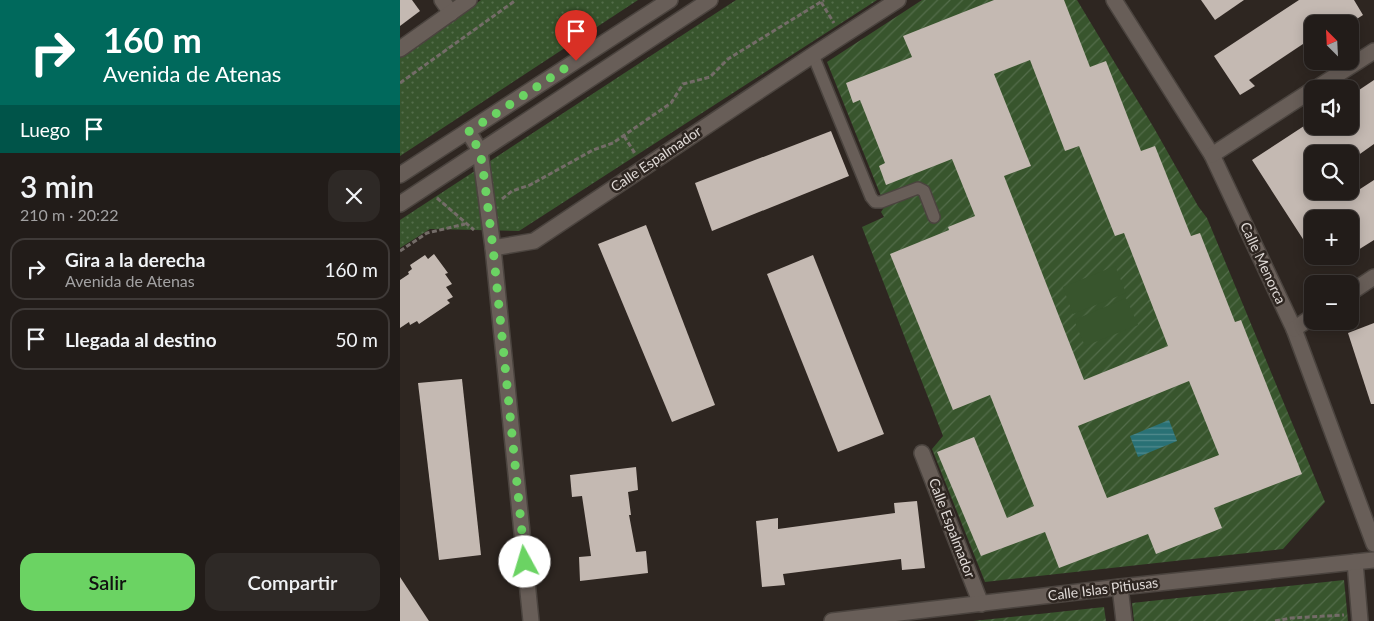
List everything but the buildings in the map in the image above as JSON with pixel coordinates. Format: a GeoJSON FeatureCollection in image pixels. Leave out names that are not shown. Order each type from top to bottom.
{"type":"FeatureCollection","features":[{"type":"Feature","properties":{"kind":"street"},"geometry":{"type":"LineString","coordinates":[[442,0],[451,13]]}},
{"type":"Feature","properties":{"kind":"street"},"geometry":{"type":"LineString","coordinates":[[400,49],[469,0]]}},
{"type":"Feature","properties":{"kind":"street"},"geometry":{"type":"LineString","coordinates":[[400,176],[670,0]]}},
{"type":"Feature","properties":{"kind":"street"},"geometry":{"type":"LineString","coordinates":[[400,204],[710,0]]}},
{"type":"Feature","properties":{"kind":"street","name":"Calle Espalmador"},"geometry":{"type":"LineString","coordinates":[[493,248],[534,241],[898,0]]}},
{"type":"Feature","properties":{"kind":"street","name":"Calle Menorca"},"geometry":{"type":"LineString","coordinates":[[1114,0],[1212,155],[1294,329],[1374,544]]}},
{"type":"Feature","properties":{"kind":"street"},"geometry":{"type":"LineString","coordinates":[[1329,80],[1374,51]]}},
{"type":"Feature","properties":{"kind":"street"},"geometry":{"type":"LineString","coordinates":[[1212,155],[1304,96]]}},
{"type":"Feature","properties":{"kind":"street"},"geometry":{"type":"LineString","coordinates":[[468,132],[480,151],[493,248],[531,621]]}},
{"type":"Feature","properties":{"kind":"street"},"geometry":{"type":"LineString","coordinates":[[1359,287],[1374,277]]}},
{"type":"Feature","properties":{"kind":"street"},"geometry":{"type":"LineString","coordinates":[[1294,329],[1304,322]]}},
{"type":"Feature","properties":{"kind":"street","name":"Calle Espalmador"},"geometry":{"type":"LineString","coordinates":[[922,453],[981,604]]}},
{"type":"Feature","properties":{"kind":"street","name":"Calle Islas Pitiusas"},"geometry":{"type":"LineString","coordinates":[[832,621],[1120,587],[1374,560]]}},
{"type":"Feature","properties":{"kind":"street"},"geometry":{"type":"LineString","coordinates":[[1355,562],[1359,617]]}},
{"type":"Feature","properties":{"kind":"street"},"geometry":{"type":"LineString","coordinates":[[1120,587],[1124,621]]}},
{"type":"Feature","properties":{"kind":"lane"},"geometry":{"type":"LineString","coordinates":[[813,55],[871,197],[875,202],[881,202],[918,188],[924,191],[934,217]]}},
{"type":"Feature","properties":{"kind":"path"},"geometry":{"type":"LineString","coordinates":[[400,83],[516,0]]}},
{"type":"Feature","properties":{"kind":"path"},"geometry":{"type":"LineString","coordinates":[[498,203],[512,191],[530,184],[593,150],[613,143],[671,103],[683,84],[710,77],[728,59],[822,1],[837,27]]}},
{"type":"Feature","properties":{"kind":"path"},"geometry":{"type":"LineString","coordinates":[[624,136],[637,157]]}},
{"type":"Feature","properties":{"kind":"path"},"geometry":{"type":"LineString","coordinates":[[435,196],[476,232]]}},
{"type":"Feature","properties":{"kind":"path"},"geometry":{"type":"LineString","coordinates":[[400,251],[427,233],[465,224]]}},
{"type":"Feature","properties":{"kind":"path"},"geometry":{"type":"LineString","coordinates":[[1276,621],[1291,618],[1359,617]]}},
{"type":"Feature","properties":{"kind":"green space"},"geometry":{"type":"Polygon","coordinates":[[[481,0],[638,0],[400,156],[400,58],[481,0]]]}},
{"type":"Feature","properties":{"kind":"green space"},"geometry":{"type":"Polygon","coordinates":[[[736,0],[877,0],[519,231],[430,229],[400,248],[400,220],[736,0]]]}},
{"type":"Feature","properties":{"kind":"green space"},"geometry":{"type":"Polygon","coordinates":[[[922,0],[1077,0],[1154,128],[1198,206],[1207,218],[1325,502],[1283,549],[985,582],[932,449],[943,436],[862,227],[884,217],[881,212],[885,206],[827,62],[922,0]]]}},
{"type":"Feature","properties":{"kind":"green space"},"geometry":{"type":"Polygon","coordinates":[[[1115,266],[1126,293],[1073,314],[1063,287],[1115,266]]]}},
{"type":"Feature","properties":{"kind":"green space"},"geometry":{"type":"Polygon","coordinates":[[[1126,298],[1138,325],[1085,346],[1074,320],[1126,298]]]}},
{"type":"Feature","properties":{"kind":"green space"},"geometry":{"type":"Polygon","coordinates":[[[1344,580],[1348,621],[1134,621],[1132,603],[1344,580]]]}},
{"type":"Feature","properties":{"kind":"green space"},"geometry":{"type":"Polygon","coordinates":[[[1104,607],[1106,621],[973,621],[1104,607]]]}},
{"type":"Feature","properties":{"kind":"water"},"geometry":{"type":"Polygon","coordinates":[[[1169,420],[1177,441],[1138,457],[1130,436],[1169,420]]]}},
{"type":"Feature","properties":{"kind":"route"},"geometry":{"type":"LineString","coordinates":[[525,562],[493,248],[483,169],[480,151],[468,132],[576,61]]}}]}
